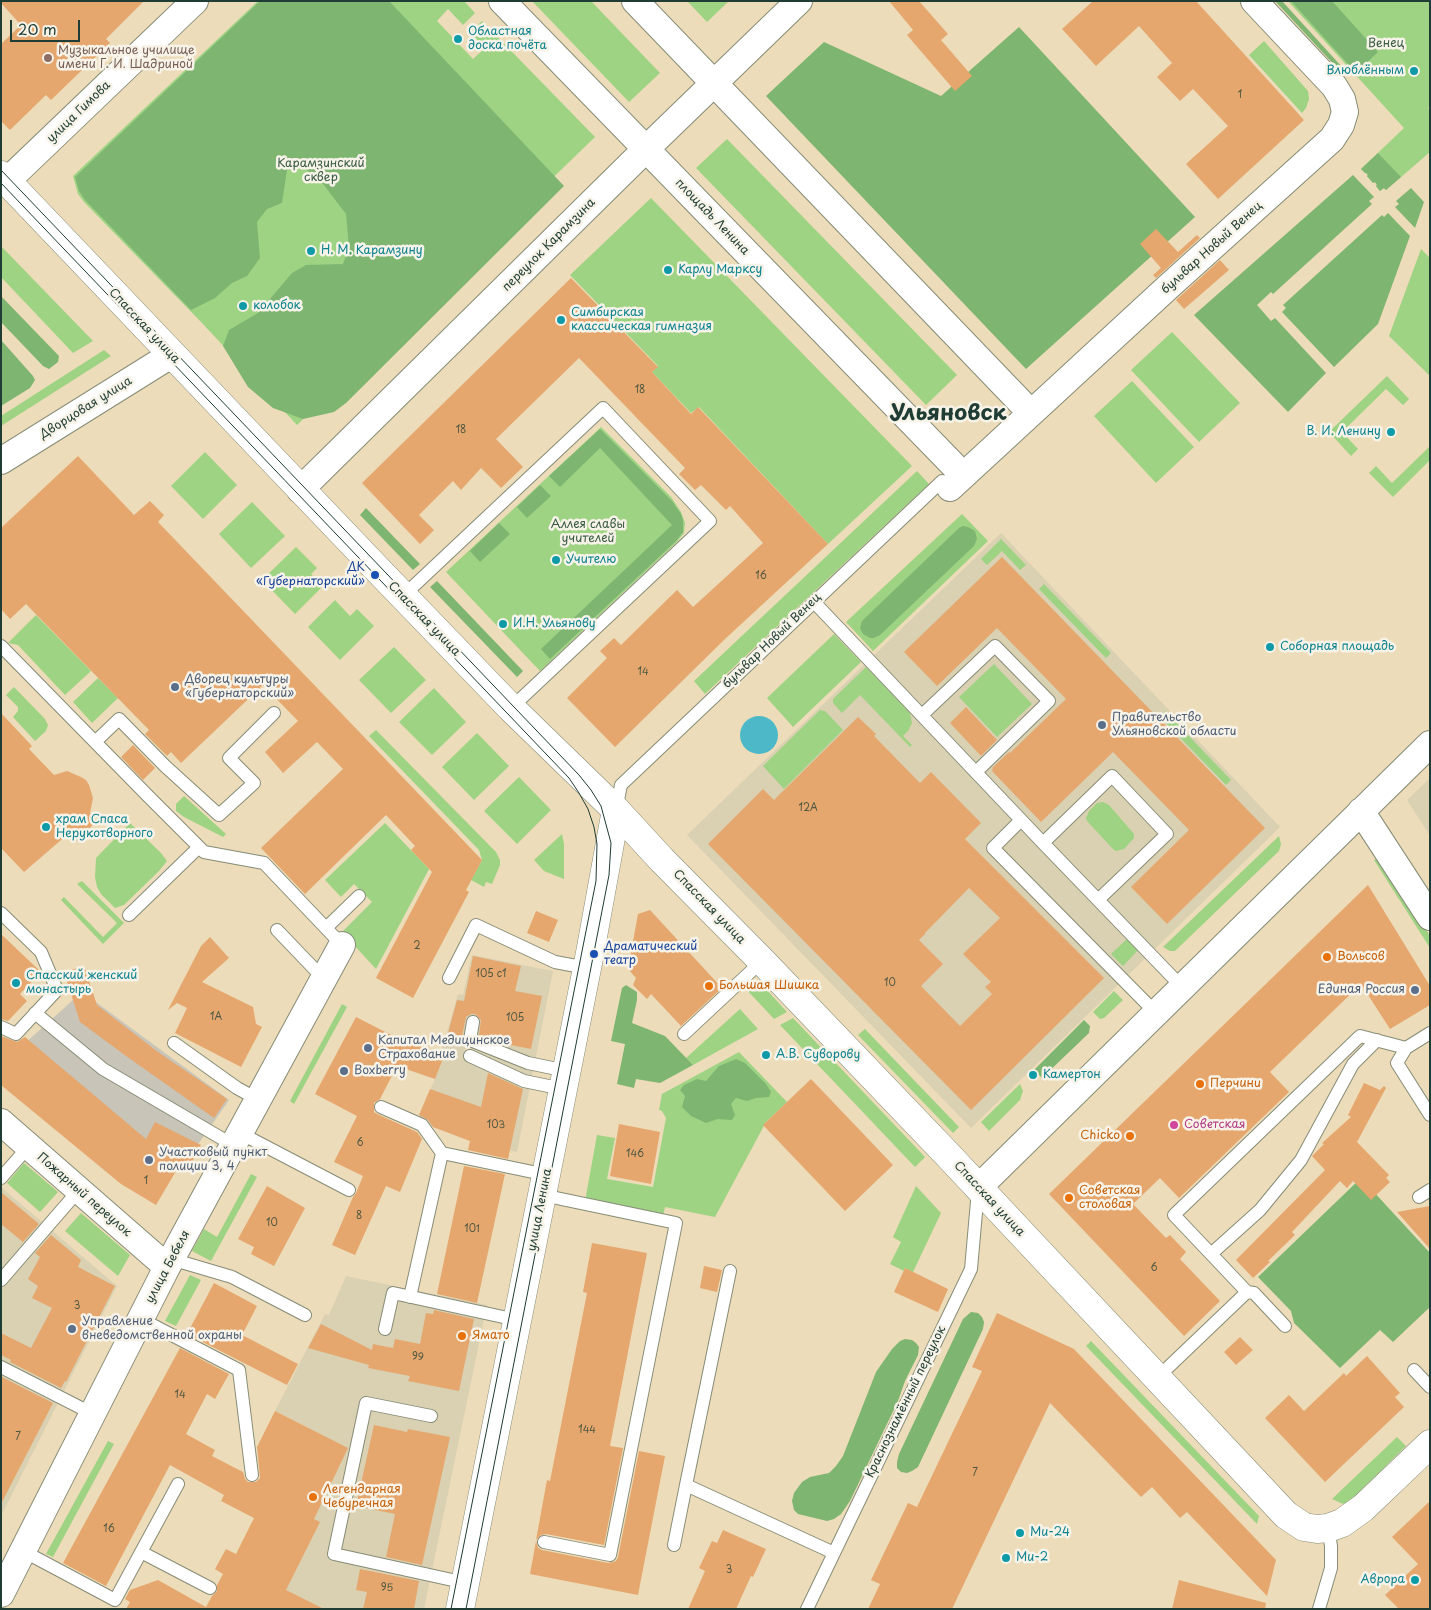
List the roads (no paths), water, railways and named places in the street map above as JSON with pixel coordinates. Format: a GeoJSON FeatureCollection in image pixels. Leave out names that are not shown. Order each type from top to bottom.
{"type":"FeatureCollection","features":[{"type":"Feature","properties":{"kind":"street","name":"улица Гимова"},"geometry":{"type":"LineString","coordinates":[[4,178],[195,1]]}},
{"type":"Feature","properties":{"kind":"street","name":"площадь Ленина"},"geometry":{"type":"LineString","coordinates":[[502,1],[646,149],[952,481]]}},
{"type":"Feature","properties":{"kind":"street"},"geometry":{"type":"LineString","coordinates":[[635,1],[1030,413]]}},
{"type":"Feature","properties":{"kind":"street","name":"переулок Карамзина"},"geometry":{"type":"LineString","coordinates":[[300,490],[799,1]]}},
{"type":"Feature","properties":{"kind":"street","name":"бульвар Новый Венец"},"geometry":{"type":"LineString","coordinates":[[952,481],[1030,413],[1332,139],[1341,125],[1345,112],[1342,99],[1334,86],[1254,1]]}},
{"type":"Feature","properties":{"kind":"street","name":"Спасская улица"},"geometry":{"type":"LineString","coordinates":[[4,178],[300,490],[511,708],[616,810],[662,860],[762,961],[1286,1515],[1304,1527],[1328,1528],[1342,1523],[1363,1508],[1430,1444]]}},
{"type":"Feature","properties":{"kind":"street","name":"Дворцовая улица"},"geometry":{"type":"LineString","coordinates":[[1,461],[171,355]]}},
{"type":"Feature","properties":{"kind":"street"},"geometry":{"type":"LineString","coordinates":[[978,1188],[1430,744]]}},
{"type":"Feature","properties":{"kind":"street","name":"улица Ленина"},"geometry":{"type":"LineString","coordinates":[[463,1596],[587,968],[616,810]]}},
{"type":"Feature","properties":{"kind":"street"},"geometry":{"type":"LineString","coordinates":[[1361,811],[1430,916]]}},
{"type":"Feature","properties":{"kind":"street","name":"улица Бебеля"},"geometry":{"type":"LineString","coordinates":[[4,1579],[23,1550],[169,1263],[324,978],[334,936]]}},
{"type":"Feature","properties":{"kind":"street","name":"Пожарный переулок"},"geometry":{"type":"LineString","coordinates":[[1,1122],[79,1190],[169,1263]]}},
{"type":"Feature","properties":{"kind":"lane"},"geometry":{"type":"LineString","coordinates":[[403,596],[603,408],[710,522],[511,708]]}},
{"type":"Feature","properties":{"kind":"lane","name":"бульвар Новый Венец"},"geometry":{"type":"LineString","coordinates":[[616,810],[621,785],[814,602],[952,481]]}},
{"type":"Feature","properties":{"kind":"lane"},"geometry":{"type":"LineString","coordinates":[[814,602],[1182,987]]}},
{"type":"Feature","properties":{"kind":"lane"},"geometry":{"type":"LineString","coordinates":[[1,646],[204,852],[264,863],[334,936],[359,896]]}},
{"type":"Feature","properties":{"kind":"lane"},"geometry":{"type":"LineString","coordinates":[[922,715],[995,646],[1049,701],[976,772]]}},
{"type":"Feature","properties":{"kind":"lane"},"geometry":{"type":"LineString","coordinates":[[95,742],[119,719],[165,766],[219,815],[254,782],[229,758],[274,713]]}},
{"type":"Feature","properties":{"kind":"lane"},"geometry":{"type":"LineString","coordinates":[[1043,843],[1112,776],[1167,834],[1098,900]]}},
{"type":"Feature","properties":{"kind":"lane"},"geometry":{"type":"LineString","coordinates":[[1021,820],[993,848],[1156,1013]]}},
{"type":"Feature","properties":{"kind":"lane"},"geometry":{"type":"LineString","coordinates":[[129,915],[199,847]]}},
{"type":"Feature","properties":{"kind":"lane"},"geometry":{"type":"LineString","coordinates":[[1,913],[42,952],[57,990],[16,1034],[1,1027]]}},
{"type":"Feature","properties":{"kind":"lane"},"geometry":{"type":"LineString","coordinates":[[449,978],[476,925],[555,962],[587,968]]}},
{"type":"Feature","properties":{"kind":"lane"},"geometry":{"type":"LineString","coordinates":[[277,930],[324,978]]}},
{"type":"Feature","properties":{"kind":"lane"},"geometry":{"type":"LineString","coordinates":[[684,1034],[762,961]]}},
{"type":"Feature","properties":{"kind":"lane"},"geometry":{"type":"LineString","coordinates":[[35,1013],[103,1069],[236,1139],[349,1190]]}},
{"type":"Feature","properties":{"kind":"lane"},"geometry":{"type":"LineString","coordinates":[[473,1022],[470,1040],[565,1080]]}},
{"type":"Feature","properties":{"kind":"lane"},"geometry":{"type":"LineString","coordinates":[[1430,1033],[1406,1048],[1397,1063],[1430,1115]]}},
{"type":"Feature","properties":{"kind":"lane"},"geometry":{"type":"LineString","coordinates":[[1285,1326],[1254,1293],[1247,1292],[1174,1215],[1360,1036],[1406,1048]]}},
{"type":"Feature","properties":{"kind":"lane"},"geometry":{"type":"LineString","coordinates":[[1211,1254],[1260,1210],[1301,1160],[1353,1064],[1378,1040]]}},
{"type":"Feature","properties":{"kind":"lane"},"geometry":{"type":"LineString","coordinates":[[174,1043],[237,1088],[257,1099]]}},
{"type":"Feature","properties":{"kind":"lane"},"geometry":{"type":"LineString","coordinates":[[470,1056],[524,1081],[565,1080]]}},
{"type":"Feature","properties":{"kind":"lane"},"geometry":{"type":"LineString","coordinates":[[381,1107],[422,1125],[442,1153],[676,1223],[610,1555],[544,1542]]}},
{"type":"Feature","properties":{"kind":"lane"},"geometry":{"type":"LineString","coordinates":[[1,1178],[29,1146]]}},
{"type":"Feature","properties":{"kind":"lane"},"geometry":{"type":"LineString","coordinates":[[410,1297],[442,1153]]}},
{"type":"Feature","properties":{"kind":"lane","name":"Краснознамённый переулок"},"geometry":{"type":"LineString","coordinates":[[807,1609],[971,1269],[978,1188]]}},
{"type":"Feature","properties":{"kind":"lane"},"geometry":{"type":"LineString","coordinates":[[1,1280],[79,1190]]}},
{"type":"Feature","properties":{"kind":"lane"},"geometry":{"type":"LineString","coordinates":[[169,1263],[232,1277],[305,1316]]}},
{"type":"Feature","properties":{"kind":"lane"},"geometry":{"type":"LineString","coordinates":[[674,1545],[730,1271]]}},
{"type":"Feature","properties":{"kind":"lane"},"geometry":{"type":"LineString","coordinates":[[1157,1378],[1247,1292]]}},
{"type":"Feature","properties":{"kind":"lane"},"geometry":{"type":"LineString","coordinates":[[385,1329],[393,1293],[518,1320]]}},
{"type":"Feature","properties":{"kind":"lane"},"geometry":{"type":"LineString","coordinates":[[141,1319],[240,1370],[252,1475]]}},
{"type":"Feature","properties":{"kind":"lane"},"geometry":{"type":"LineString","coordinates":[[1,1367],[93,1414]]}},
{"type":"Feature","properties":{"kind":"lane"},"geometry":{"type":"LineString","coordinates":[[1414,1370],[1430,1387]]}},
{"type":"Feature","properties":{"kind":"lane"},"geometry":{"type":"LineString","coordinates":[[431,1416],[366,1403],[334,1554],[463,1596]]}},
{"type":"Feature","properties":{"kind":"lane"},"geometry":{"type":"LineString","coordinates":[[23,1550],[115,1600],[178,1484]]}},
{"type":"Feature","properties":{"kind":"lane"},"geometry":{"type":"LineString","coordinates":[[686,1485],[834,1553]]}},
{"type":"Feature","properties":{"kind":"lane"},"geometry":{"type":"LineString","coordinates":[[1319,1609],[1331,1568],[1331,1546],[1328,1528]]}},
{"type":"Feature","properties":{"kind":"lane"},"geometry":{"type":"LineString","coordinates":[[141,1552],[210,1588]]}},
{"type":"Feature","properties":{"kind":"water"},"geometry":{"type":"Polygon","coordinates":[[[759,716],[773,721],[778,735],[773,749],[759,754],[745,749],[740,735],[745,721],[759,716]]]}},
{"type":"Feature","properties":{"kind":"tram line"},"geometry":{"type":"LineString","coordinates":[[1,170],[579,775],[601,806],[611,843],[609,875],[466,1609]]}},
{"type":"Feature","properties":{"kind":"tram line"},"geometry":{"type":"LineString","coordinates":[[1,183],[569,778],[588,809],[594,827],[597,844],[596,881],[451,1609]]}},
{"type":"Feature","properties":{"kind":"place","name":"Областная доска почёта"},"geometry":{"type":"Point","coordinates":[458,39]}},
{"type":"Feature","properties":{"kind":"place","name":"Музыкальное училище имени Г. И. Шадриной"},"geometry":{"type":"Point","coordinates":[48,58]}},
{"type":"Feature","properties":{"kind":"place","name":"Влюблённым"},"geometry":{"type":"Point","coordinates":[1414,71]}},
{"type":"Feature","properties":{"kind":"place","name":"Н. М. Карамзину"},"geometry":{"type":"Point","coordinates":[311,251]}},
{"type":"Feature","properties":{"kind":"place","name":"Карлу Марксу"},"geometry":{"type":"Point","coordinates":[668,270]}},
{"type":"Feature","properties":{"kind":"place","name":"колобок"},"geometry":{"type":"Point","coordinates":[243,306]}},
{"type":"Feature","properties":{"kind":"place","name":"Симбирская классическая гимназия"},"geometry":{"type":"Point","coordinates":[561,320]}},
{"type":"Feature","properties":{"kind":"place","name":"В. И. Ленину"},"geometry":{"type":"Point","coordinates":[1391,432]}},
{"type":"Feature","properties":{"kind":"place","name":"Учителю"},"geometry":{"type":"Point","coordinates":[556,560]}},
{"type":"Feature","properties":{"kind":"place","name":"ДК «Губернаторский»"},"geometry":{"type":"Point","coordinates":[375,575]}},
{"type":"Feature","properties":{"kind":"place","name":"И.Н. Ульянову"},"geometry":{"type":"Point","coordinates":[503,624]}},
{"type":"Feature","properties":{"kind":"place","name":"Соборная площадь"},"geometry":{"type":"Point","coordinates":[1270,647]}},
{"type":"Feature","properties":{"kind":"place","name":"Дворец культуры «Губернаторский»"},"geometry":{"type":"Point","coordinates":[175,687]}},
{"type":"Feature","properties":{"kind":"place","name":"Правительство Ульяновской области"},"geometry":{"type":"Point","coordinates":[1102,725]}},
{"type":"Feature","properties":{"kind":"place","name":"xрам Спаса Нерукотворного"},"geometry":{"type":"Point","coordinates":[46,827]}},
{"type":"Feature","properties":{"kind":"place","name":"Драматический театр"},"geometry":{"type":"Point","coordinates":[594,954]}},
{"type":"Feature","properties":{"kind":"place","name":"Вольсов"},"geometry":{"type":"Point","coordinates":[1327,957]}},
{"type":"Feature","properties":{"kind":"place","name":"Спасский женский монастырь"},"geometry":{"type":"Point","coordinates":[16,983]}},
{"type":"Feature","properties":{"kind":"place","name":"Большая Шишка"},"geometry":{"type":"Point","coordinates":[709,986]}},
{"type":"Feature","properties":{"kind":"place","name":"Единая Россия"},"geometry":{"type":"Point","coordinates":[1415,990]}},
{"type":"Feature","properties":{"kind":"place","name":"Капитал Медицинское Страхование"},"geometry":{"type":"Point","coordinates":[368,1048]}},
{"type":"Feature","properties":{"kind":"place","name":"А.В. Суворову"},"geometry":{"type":"Point","coordinates":[766,1055]}},
{"type":"Feature","properties":{"kind":"place","name":"Boxberry"},"geometry":{"type":"Point","coordinates":[344,1071]}},
{"type":"Feature","properties":{"kind":"place","name":"Камертон"},"geometry":{"type":"Point","coordinates":[1033,1075]}},
{"type":"Feature","properties":{"kind":"place","name":"Перчини"},"geometry":{"type":"Point","coordinates":[1200,1084]}},
{"type":"Feature","properties":{"kind":"place","name":"Советская"},"geometry":{"type":"Point","coordinates":[1174,1125]}},
{"type":"Feature","properties":{"kind":"place","name":"Chicko"},"geometry":{"type":"Point","coordinates":[1130,1136]}},
{"type":"Feature","properties":{"kind":"place","name":"Участковый пункт полиции 3, 4"},"geometry":{"type":"Point","coordinates":[149,1160]}},
{"type":"Feature","properties":{"kind":"place","name":"Советская столовая"},"geometry":{"type":"Point","coordinates":[1069,1198]}},
{"type":"Feature","properties":{"kind":"place","name":"Управление вневедомственной охраны"},"geometry":{"type":"Point","coordinates":[72,1329]}},
{"type":"Feature","properties":{"kind":"place","name":"Ямато"},"geometry":{"type":"Point","coordinates":[462,1336]}},
{"type":"Feature","properties":{"kind":"place","name":"Легендарная Чебуречная"},"geometry":{"type":"Point","coordinates":[313,1497]}},
{"type":"Feature","properties":{"kind":"place","name":"Ми-24"},"geometry":{"type":"Point","coordinates":[1020,1533]}},
{"type":"Feature","properties":{"kind":"place","name":"Ми-2"},"geometry":{"type":"Point","coordinates":[1006,1558]}},
{"type":"Feature","properties":{"kind":"place","name":"Аврора"},"geometry":{"type":"Point","coordinates":[1415,1580]}},
{"type":"Feature","properties":{"kind":"district","name":"Ульяновск"},"geometry":{"type":"Point","coordinates":[948,414]}},
{"type":"Feature","properties":{"kind":"park label","name":"Венец"},"geometry":{"type":"Point","coordinates":[1386,44]}},
{"type":"Feature","properties":{"kind":"park label","name":"Карамзинский сквер"},"geometry":{"type":"Point","coordinates":[321,171]}},
{"type":"Feature","properties":{"kind":"park label","name":"Аллея славы учителей"},"geometry":{"type":"Point","coordinates":[588,532]}}]}
